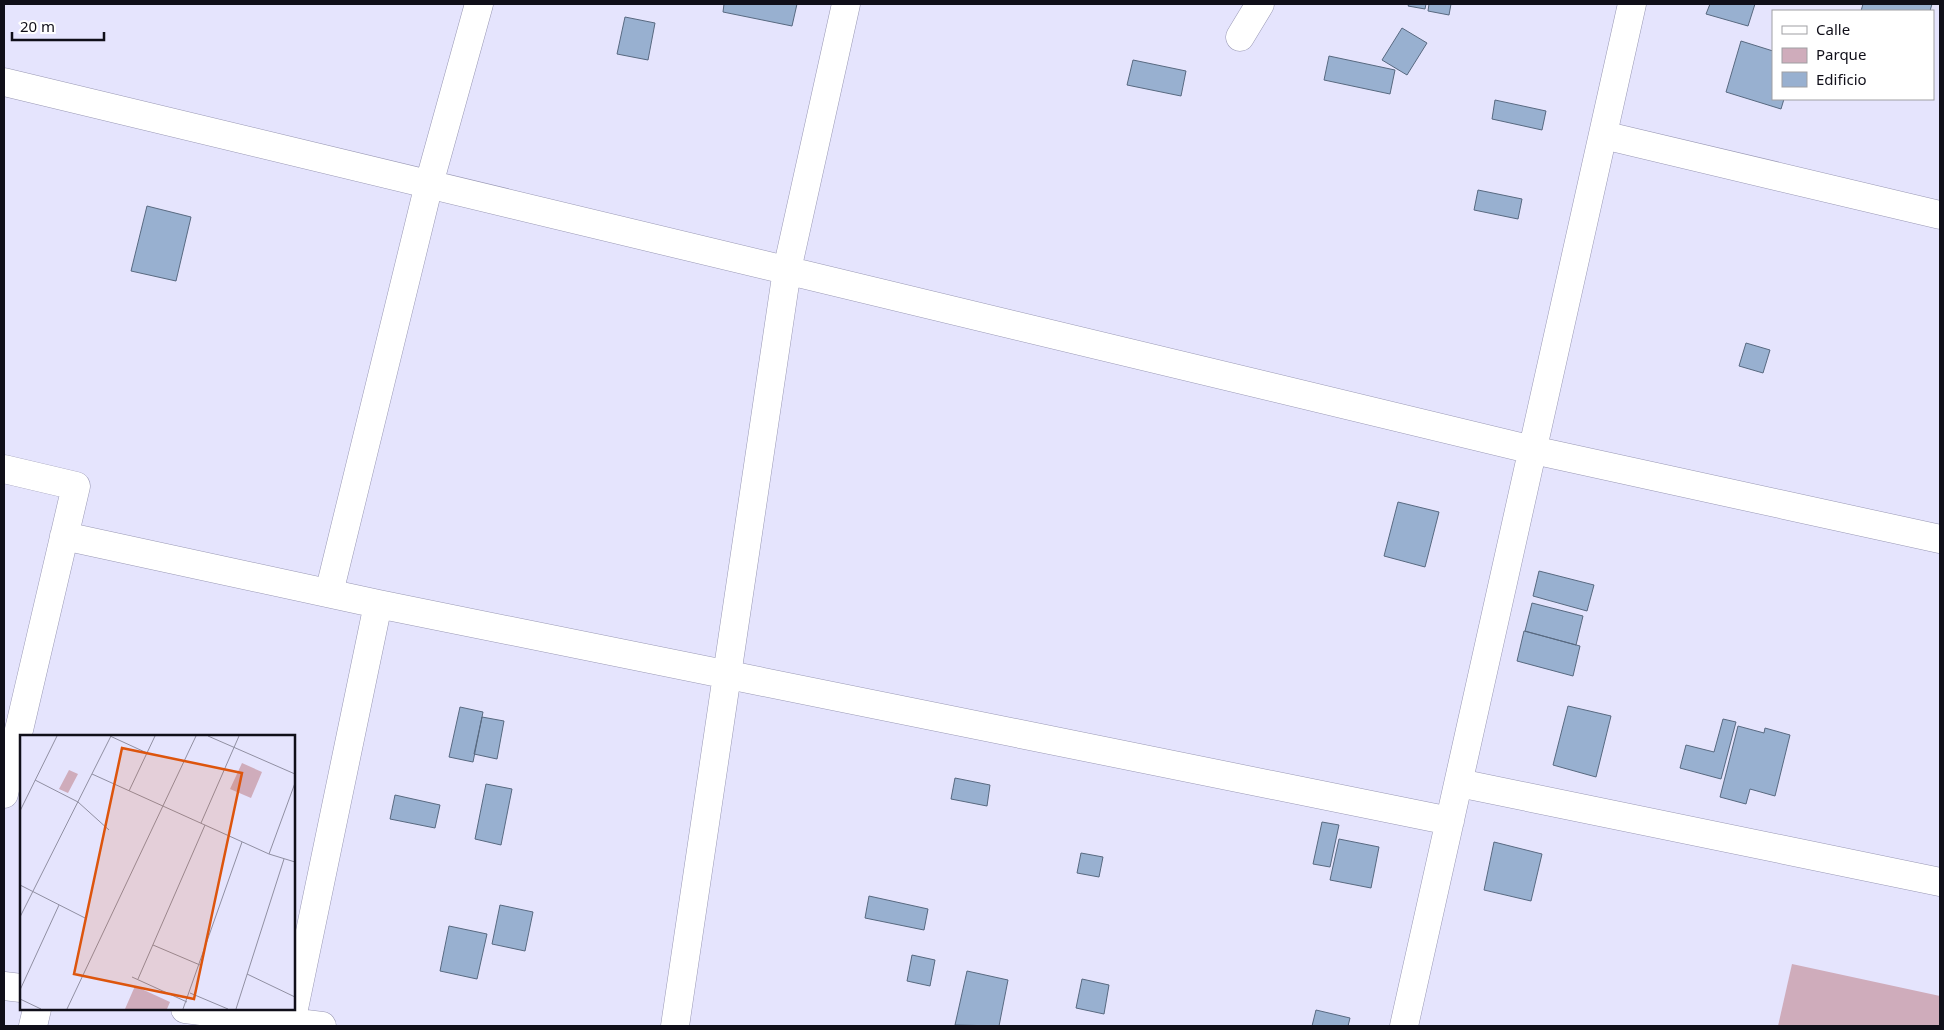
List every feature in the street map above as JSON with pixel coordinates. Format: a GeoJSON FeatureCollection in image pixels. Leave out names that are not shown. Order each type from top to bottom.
{"type":"FeatureCollection","features":[{"type":"Feature","properties":{"kind":"street"},"geometry":{"type":"LineString","coordinates":[[675,1026],[787,270],[846,4]]}},
{"type":"Feature","properties":{"kind":"street"},"geometry":{"type":"LineString","coordinates":[[1240,37],[1260,4]]}},
{"type":"Feature","properties":{"kind":"street"},"geometry":{"type":"LineString","coordinates":[[1404,1026],[1632,4]]}},
{"type":"Feature","properties":{"kind":"street"},"geometry":{"type":"LineString","coordinates":[[329,593],[429,184],[478,10]]}},
{"type":"Feature","properties":{"kind":"street"},"geometry":{"type":"LineString","coordinates":[[4,82],[1533,450],[1940,539]]}},
{"type":"Feature","properties":{"kind":"street"},"geometry":{"type":"LineString","coordinates":[[1603,135],[1940,215]]}},
{"type":"Feature","properties":{"kind":"street"},"geometry":{"type":"LineString","coordinates":[[4,469],[76,486],[4,794]]}},
{"type":"Feature","properties":{"kind":"street"},"geometry":{"type":"LineString","coordinates":[[64,536],[378,604],[1450,821]]}},
{"type":"Feature","properties":{"kind":"street"},"geometry":{"type":"LineString","coordinates":[[295,1004],[378,604]]}},
{"type":"Feature","properties":{"kind":"street"},"geometry":{"type":"LineString","coordinates":[[1459,783],[1940,882]]}},
{"type":"Feature","properties":{"kind":"street"},"geometry":{"type":"LineString","coordinates":[[4,986],[20,988]]}},
{"type":"Feature","properties":{"kind":"street"},"geometry":{"type":"LineString","coordinates":[[33,1026],[37,1010]]}},
{"type":"Feature","properties":{"kind":"street"},"geometry":{"type":"LineString","coordinates":[[193,1010],[322,1026]]}},
{"type":"Feature","properties":{"kind":"street"},"geometry":{"type":"LineString","coordinates":[[291,1023],[294,1010]]}},
{"type":"Feature","properties":{"kind":"green space"},"geometry":{"type":"Polygon","coordinates":[[[1792,964],[1940,996],[1940,1026],[1778,1026],[1792,964]]]}},
{"type":"Feature","properties":{"kind":"building"},"geometry":{"type":"Polygon","coordinates":[[[724,4],[797,4],[792,26],[723,12],[724,4]]]}},
{"type":"Feature","properties":{"kind":"building"},"geometry":{"type":"Polygon","coordinates":[[[1409,4],[1426,4],[1425,9],[1408,6],[1409,4]]]}},
{"type":"Feature","properties":{"kind":"building"},"geometry":{"type":"Polygon","coordinates":[[[1429,4],[1451,4],[1449,15],[1428,11],[1429,4]]]}},
{"type":"Feature","properties":{"kind":"building"},"geometry":{"type":"Polygon","coordinates":[[[1710,4],[1755,4],[1748,26],[1706,14],[1710,4]]]}},
{"type":"Feature","properties":{"kind":"building"},"geometry":{"type":"Polygon","coordinates":[[[1863,4],[1932,4],[1930,10],[1861,10],[1863,4]]]}},
{"type":"Feature","properties":{"kind":"building"},"geometry":{"type":"Polygon","coordinates":[[[625,17],[655,23],[648,60],[617,54],[625,17]]]}},
{"type":"Feature","properties":{"kind":"building"},"geometry":{"type":"Polygon","coordinates":[[[1402,28],[1427,43],[1407,75],[1382,60],[1402,28]]]}},
{"type":"Feature","properties":{"kind":"building"},"geometry":{"type":"Polygon","coordinates":[[[1741,41],[1772,51],[1772,100],[1784,100],[1781,109],[1726,92],[1741,41]]]}},
{"type":"Feature","properties":{"kind":"building"},"geometry":{"type":"Polygon","coordinates":[[[1329,56],[1395,70],[1390,94],[1324,80],[1329,56]]]}},
{"type":"Feature","properties":{"kind":"building"},"geometry":{"type":"Polygon","coordinates":[[[1133,60],[1186,71],[1181,96],[1127,85],[1133,60]]]}},
{"type":"Feature","properties":{"kind":"building"},"geometry":{"type":"Polygon","coordinates":[[[1495,100],[1546,111],[1542,130],[1492,119],[1495,100]]]}},
{"type":"Feature","properties":{"kind":"building"},"geometry":{"type":"Polygon","coordinates":[[[1478,190],[1522,199],[1518,219],[1474,210],[1478,190]]]}},
{"type":"Feature","properties":{"kind":"building"},"geometry":{"type":"Polygon","coordinates":[[[147,206],[191,217],[176,281],[131,271],[147,206]]]}},
{"type":"Feature","properties":{"kind":"building"},"geometry":{"type":"Polygon","coordinates":[[[1746,343],[1770,350],[1763,373],[1739,366],[1746,343]]]}},
{"type":"Feature","properties":{"kind":"building"},"geometry":{"type":"Polygon","coordinates":[[[1398,502],[1439,512],[1425,567],[1384,556],[1398,502]]]}},
{"type":"Feature","properties":{"kind":"building"},"geometry":{"type":"Polygon","coordinates":[[[1539,571],[1594,585],[1587,611],[1533,596],[1539,571]]]}},
{"type":"Feature","properties":{"kind":"building"},"geometry":{"type":"Polygon","coordinates":[[[1532,603],[1583,616],[1576,645],[1525,631],[1532,603]]]}},
{"type":"Feature","properties":{"kind":"building"},"geometry":{"type":"Polygon","coordinates":[[[1524,631],[1580,646],[1573,676],[1517,661],[1524,631]]]}},
{"type":"Feature","properties":{"kind":"building"},"geometry":{"type":"Polygon","coordinates":[[[1568,706],[1611,716],[1596,777],[1553,765],[1568,706]]]}},
{"type":"Feature","properties":{"kind":"building"},"geometry":{"type":"Polygon","coordinates":[[[460,707],[483,712],[473,762],[449,757],[460,707]]]}},
{"type":"Feature","properties":{"kind":"building"},"geometry":{"type":"Polygon","coordinates":[[[482,717],[504,721],[497,759],[474,754],[482,717]]]}},
{"type":"Feature","properties":{"kind":"building"},"geometry":{"type":"Polygon","coordinates":[[[1723,719],[1736,722],[1721,779],[1680,768],[1686,745],[1714,752],[1723,719]]]}},
{"type":"Feature","properties":{"kind":"building"},"geometry":{"type":"Polygon","coordinates":[[[1738,726],[1764,733],[1765,728],[1790,735],[1775,796],[1750,789],[1746,804],[1720,797],[1738,726]]]}},
{"type":"Feature","properties":{"kind":"building"},"geometry":{"type":"Polygon","coordinates":[[[955,778],[990,785],[987,806],[951,799],[955,778]]]}},
{"type":"Feature","properties":{"kind":"building"},"geometry":{"type":"Polygon","coordinates":[[[486,784],[512,789],[501,845],[475,839],[486,784]]]}},
{"type":"Feature","properties":{"kind":"building"},"geometry":{"type":"Polygon","coordinates":[[[395,795],[440,805],[435,828],[390,819],[395,795]]]}},
{"type":"Feature","properties":{"kind":"building"},"geometry":{"type":"Polygon","coordinates":[[[1322,822],[1339,825],[1330,867],[1313,864],[1322,822]]]}},
{"type":"Feature","properties":{"kind":"building"},"geometry":{"type":"Polygon","coordinates":[[[1339,839],[1379,847],[1371,888],[1330,880],[1339,839]]]}},
{"type":"Feature","properties":{"kind":"building"},"geometry":{"type":"Polygon","coordinates":[[[1494,842],[1542,854],[1531,901],[1484,890],[1494,842]]]}},
{"type":"Feature","properties":{"kind":"building"},"geometry":{"type":"Polygon","coordinates":[[[1081,853],[1103,857],[1099,877],[1077,873],[1081,853]]]}},
{"type":"Feature","properties":{"kind":"building"},"geometry":{"type":"Polygon","coordinates":[[[869,896],[928,909],[924,930],[865,918],[869,896]]]}},
{"type":"Feature","properties":{"kind":"building"},"geometry":{"type":"Polygon","coordinates":[[[500,905],[533,912],[525,951],[492,944],[500,905]]]}},
{"type":"Feature","properties":{"kind":"building"},"geometry":{"type":"Polygon","coordinates":[[[449,926],[487,934],[477,979],[440,971],[449,926]]]}},
{"type":"Feature","properties":{"kind":"building"},"geometry":{"type":"Polygon","coordinates":[[[912,955],[935,960],[930,986],[907,981],[912,955]]]}},
{"type":"Feature","properties":{"kind":"building"},"geometry":{"type":"Polygon","coordinates":[[[967,971],[1008,980],[999,1026],[955,1025],[967,971]]]}},
{"type":"Feature","properties":{"kind":"building"},"geometry":{"type":"Polygon","coordinates":[[[1082,979],[1109,985],[1104,1014],[1076,1008],[1082,979]]]}},
{"type":"Feature","properties":{"kind":"building"},"geometry":{"type":"Polygon","coordinates":[[[1316,1010],[1350,1018],[1348,1026],[1312,1026],[1316,1010]]]}}]}
